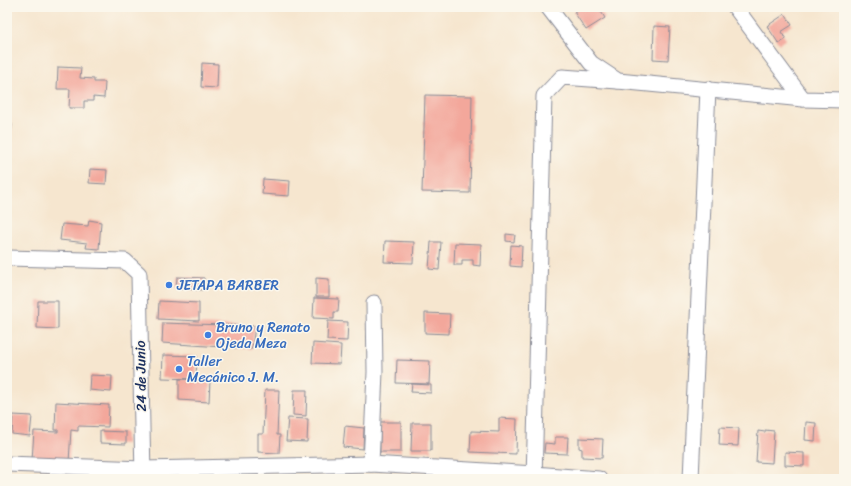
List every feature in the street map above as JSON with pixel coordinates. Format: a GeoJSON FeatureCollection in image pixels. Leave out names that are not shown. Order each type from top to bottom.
{"type":"FeatureCollection","features":[{"type":"Feature","properties":{"kind":"street"},"geometry":{"type":"LineString","coordinates":[[548,7],[591,63],[618,81]]}},
{"type":"Feature","properties":{"kind":"street"},"geometry":{"type":"LineString","coordinates":[[735,7],[803,99]]}},
{"type":"Feature","properties":{"kind":"street"},"geometry":{"type":"LineString","coordinates":[[534,476],[544,96],[562,77],[708,89],[803,99],[844,100]]}},
{"type":"Feature","properties":{"kind":"street"},"geometry":{"type":"LineString","coordinates":[[690,479],[708,89]]}},
{"type":"Feature","properties":{"kind":"street","name":"24 de Junio"},"geometry":{"type":"LineString","coordinates":[[7,258],[125,261],[139,274],[143,474]]}},
{"type":"Feature","properties":{"kind":"street"},"geometry":{"type":"LineString","coordinates":[[371,464],[375,372],[374,302]]}},
{"type":"Feature","properties":{"kind":"street"},"geometry":{"type":"LineString","coordinates":[[7,464],[143,474],[371,464],[534,476],[599,479]]}},
{"type":"Feature","properties":{"kind":"building"},"geometry":{"type":"Polygon","coordinates":[[[582,7],[598,7],[605,18],[586,30],[574,12],[582,7]]]}},
{"type":"Feature","properties":{"kind":"building"},"geometry":{"type":"Polygon","coordinates":[[[785,14],[792,25],[781,32],[786,39],[779,44],[767,26],[785,14]]]}},
{"type":"Feature","properties":{"kind":"building"},"geometry":{"type":"Polygon","coordinates":[[[654,26],[670,27],[668,60],[653,59],[654,26]]]}},
{"type":"Feature","properties":{"kind":"building"},"geometry":{"type":"Polygon","coordinates":[[[202,63],[218,64],[217,88],[201,87],[202,63]]]}},
{"type":"Feature","properties":{"kind":"building"},"geometry":{"type":"Polygon","coordinates":[[[58,67],[81,68],[80,78],[94,79],[94,82],[105,82],[104,98],[93,97],[93,101],[84,101],[84,108],[69,108],[70,89],[57,89],[58,67]]]}},
{"type":"Feature","properties":{"kind":"building"},"geometry":{"type":"Polygon","coordinates":[[[425,95],[472,96],[470,193],[422,192],[425,95]]]}},
{"type":"Feature","properties":{"kind":"building"},"geometry":{"type":"Polygon","coordinates":[[[7,123],[12,124],[11,136],[7,135],[7,123]]]}},
{"type":"Feature","properties":{"kind":"building"},"geometry":{"type":"Polygon","coordinates":[[[90,169],[107,170],[106,184],[89,183],[90,169]]]}},
{"type":"Feature","properties":{"kind":"building"},"geometry":{"type":"Polygon","coordinates":[[[263,179],[290,181],[289,196],[262,194],[263,179]]]}},
{"type":"Feature","properties":{"kind":"building"},"geometry":{"type":"Polygon","coordinates":[[[89,220],[101,222],[99,249],[86,248],[87,243],[60,240],[62,224],[88,226],[89,220]]]}},
{"type":"Feature","properties":{"kind":"building"},"geometry":{"type":"Polygon","coordinates":[[[506,234],[515,235],[514,242],[506,241],[506,234]]]}},
{"type":"Feature","properties":{"kind":"building"},"geometry":{"type":"Polygon","coordinates":[[[385,241],[414,242],[413,263],[384,262],[385,241]]]}},
{"type":"Feature","properties":{"kind":"building"},"geometry":{"type":"Polygon","coordinates":[[[431,242],[441,242],[439,270],[429,269],[431,242]]]}},
{"type":"Feature","properties":{"kind":"building"},"geometry":{"type":"Polygon","coordinates":[[[455,243],[481,244],[480,266],[473,265],[473,260],[462,260],[462,265],[454,265],[455,243]]]}},
{"type":"Feature","properties":{"kind":"building"},"geometry":{"type":"Polygon","coordinates":[[[511,245],[522,246],[521,267],[510,266],[511,245]]]}},
{"type":"Feature","properties":{"kind":"building"},"geometry":{"type":"Polygon","coordinates":[[[177,277],[204,278],[204,290],[176,289],[177,277]]]}},
{"type":"Feature","properties":{"kind":"building"},"geometry":{"type":"Polygon","coordinates":[[[316,278],[329,279],[329,297],[316,297],[316,278]]]}},
{"type":"Feature","properties":{"kind":"building"},"geometry":{"type":"Polygon","coordinates":[[[314,298],[339,299],[338,312],[334,312],[334,319],[313,318],[314,298]]]}},
{"type":"Feature","properties":{"kind":"building"},"geometry":{"type":"Polygon","coordinates":[[[38,301],[58,301],[58,329],[37,328],[38,301]]]}},
{"type":"Feature","properties":{"kind":"building"},"geometry":{"type":"Polygon","coordinates":[[[159,301],[199,303],[199,321],[158,319],[159,301]]]}},
{"type":"Feature","properties":{"kind":"building"},"geometry":{"type":"Polygon","coordinates":[[[425,313],[450,314],[449,334],[425,333],[425,313]]]}},
{"type":"Feature","properties":{"kind":"building"},"geometry":{"type":"Polygon","coordinates":[[[328,321],[348,322],[347,341],[327,340],[328,321]]]}},
{"type":"Feature","properties":{"kind":"building","name":"Bruno y Renato Ojeda Meza"},"geometry":{"type":"Polygon","coordinates":[[[163,323],[255,326],[252,349],[162,343],[163,323]]]}},
{"type":"Feature","properties":{"kind":"building"},"geometry":{"type":"Polygon","coordinates":[[[313,343],[341,345],[340,364],[312,363],[313,343]]]}},
{"type":"Feature","properties":{"kind":"building","name":"Taller Mecánico J. M."},"geometry":{"type":"Polygon","coordinates":[[[163,355],[197,356],[196,379],[162,378],[163,355]]]}},
{"type":"Feature","properties":{"kind":"building"},"geometry":{"type":"Polygon","coordinates":[[[397,360],[430,361],[429,384],[396,383],[397,360]]]}},
{"type":"Feature","properties":{"kind":"building"},"geometry":{"type":"Polygon","coordinates":[[[90,375],[112,376],[111,392],[89,390],[90,375]]]}},
{"type":"Feature","properties":{"kind":"building"},"geometry":{"type":"Polygon","coordinates":[[[179,379],[210,380],[209,402],[179,400],[179,379]]]}},
{"type":"Feature","properties":{"kind":"building"},"geometry":{"type":"Polygon","coordinates":[[[412,384],[431,385],[431,393],[411,392],[412,384]]]}},
{"type":"Feature","properties":{"kind":"building"},"geometry":{"type":"Polygon","coordinates":[[[265,390],[279,390],[277,435],[280,435],[279,453],[258,452],[258,434],[263,434],[265,390]]]}},
{"type":"Feature","properties":{"kind":"building"},"geometry":{"type":"Polygon","coordinates":[[[294,390],[307,390],[306,416],[293,415],[294,390]]]}},
{"type":"Feature","properties":{"kind":"building"},"geometry":{"type":"Polygon","coordinates":[[[56,402],[109,405],[108,427],[78,426],[78,431],[71,430],[69,462],[32,460],[34,431],[58,432],[58,430],[55,430],[56,402]]]}},
{"type":"Feature","properties":{"kind":"building"},"geometry":{"type":"Polygon","coordinates":[[[13,415],[32,416],[30,436],[12,434],[13,415]]]}},
{"type":"Feature","properties":{"kind":"building"},"geometry":{"type":"Polygon","coordinates":[[[288,418],[308,419],[307,442],[286,441],[288,418]]]}},
{"type":"Feature","properties":{"kind":"building"},"geometry":{"type":"Polygon","coordinates":[[[499,418],[517,419],[516,454],[470,452],[471,431],[499,432],[499,418]]]}},
{"type":"Feature","properties":{"kind":"building"},"geometry":{"type":"Polygon","coordinates":[[[380,422],[401,422],[401,452],[380,452],[380,422]]]}},
{"type":"Feature","properties":{"kind":"building"},"geometry":{"type":"Polygon","coordinates":[[[806,422],[816,423],[815,441],[805,440],[806,422]]]}},
{"type":"Feature","properties":{"kind":"building"},"geometry":{"type":"Polygon","coordinates":[[[412,423],[431,423],[431,451],[411,451],[412,423]]]}},
{"type":"Feature","properties":{"kind":"building"},"geometry":{"type":"Polygon","coordinates":[[[345,426],[364,428],[363,449],[343,447],[345,426]]]}},
{"type":"Feature","properties":{"kind":"building"},"geometry":{"type":"Polygon","coordinates":[[[720,427],[739,428],[738,446],[719,445],[720,427]]]}},
{"type":"Feature","properties":{"kind":"building"},"geometry":{"type":"Polygon","coordinates":[[[765,430],[774,431],[772,463],[756,462],[758,431],[765,432],[765,430]]]}},
{"type":"Feature","properties":{"kind":"building"},"geometry":{"type":"Polygon","coordinates":[[[100,431],[126,432],[126,444],[100,443],[100,431]]]}},
{"type":"Feature","properties":{"kind":"building"},"geometry":{"type":"Polygon","coordinates":[[[555,437],[568,437],[567,454],[544,453],[545,443],[555,444],[555,437]]]}},
{"type":"Feature","properties":{"kind":"building"},"geometry":{"type":"Polygon","coordinates":[[[579,438],[603,439],[602,458],[582,457],[582,449],[579,448],[579,438]]]}},
{"type":"Feature","properties":{"kind":"building"},"geometry":{"type":"Polygon","coordinates":[[[785,452],[804,453],[804,466],[785,465],[785,452]]]}},
{"type":"Feature","properties":{"kind":"building"},"geometry":{"type":"Polygon","coordinates":[[[169,476],[202,478],[202,479],[169,479],[169,476]]]}},
{"type":"Feature","properties":{"kind":"place","name":"JETAPA BARBER"},"geometry":{"type":"Point","coordinates":[169,285]}},
{"type":"Feature","properties":{"kind":"place","name":"Bruno y Renato Ojeda Meza"},"geometry":{"type":"Point","coordinates":[208,335]}},
{"type":"Feature","properties":{"kind":"place","name":"Taller Mecánico J. M."},"geometry":{"type":"Point","coordinates":[179,369]}}]}
